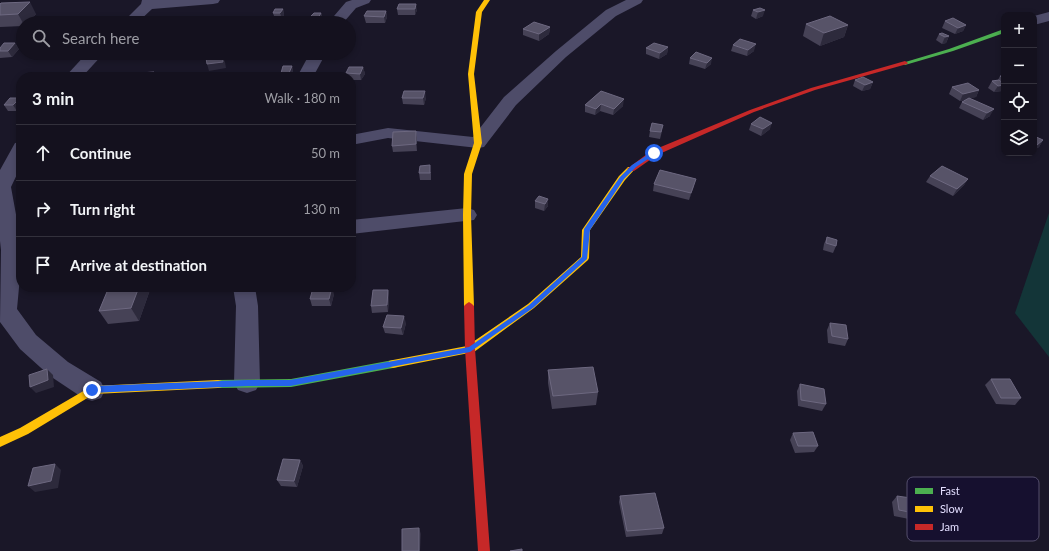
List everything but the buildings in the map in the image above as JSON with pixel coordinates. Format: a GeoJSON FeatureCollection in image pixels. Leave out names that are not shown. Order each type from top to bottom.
{"type":"FeatureCollection","features":[{"type":"Feature","properties":{"kind":"street"},"geometry":{"type":"LineString","coordinates":[[136,16],[149,2],[213,0]]}},
{"type":"Feature","properties":{"kind":"street"},"geometry":{"type":"LineString","coordinates":[[341,16],[351,5],[364,0]]}},
{"type":"Feature","properties":{"kind":"street"},"geometry":{"type":"LineString","coordinates":[[478,143],[471,74],[479,12],[487,0]]}},
{"type":"Feature","properties":{"kind":"street"},"geometry":{"type":"LineString","coordinates":[[484,551],[470,349],[467,215],[468,174],[478,143],[510,101],[561,54],[611,13],[636,0]]}},
{"type":"Feature","properties":{"kind":"street"},"geometry":{"type":"LineString","coordinates":[[1037,20],[1049,16]]}},
{"type":"Feature","properties":{"kind":"street"},"geometry":{"type":"LineString","coordinates":[[0,442],[24,431],[92,390],[247,383],[290,383],[470,349],[531,306],[585,258],[586,230],[622,178],[634,166],[654,153],[752,111],[813,89],[944,52],[1001,32]]}},
{"type":"Feature","properties":{"kind":"street"},"geometry":{"type":"LineString","coordinates":[[78,72],[89,60]]}},
{"type":"Feature","properties":{"kind":"street"},"geometry":{"type":"LineString","coordinates":[[308,72],[314,60]]}},
{"type":"Feature","properties":{"kind":"street"},"geometry":{"type":"LineString","coordinates":[[356,139],[388,133],[478,143]]}},
{"type":"Feature","properties":{"kind":"street"},"geometry":{"type":"LineString","coordinates":[[16,156],[1,185],[11,251],[5,311],[28,342],[60,369],[92,390]]}},
{"type":"Feature","properties":{"kind":"street"},"geometry":{"type":"LineString","coordinates":[[356,227],[467,215]]}},
{"type":"Feature","properties":{"kind":"street"},"geometry":{"type":"LineString","coordinates":[[245,292],[247,383]]}},
{"type":"Feature","properties":{"kind":"green space"},"geometry":{"type":"Polygon","coordinates":[[[1049,213],[1049,357],[1015,313],[1049,213]]]}},
{"type":"Feature","properties":{"kind":"traffic: fast"},"geometry":{"type":"LineString","coordinates":[[905,63],[951,50],[1001,32]]}},
{"type":"Feature","properties":{"kind":"traffic: fast"},"geometry":{"type":"LineString","coordinates":[[218,384],[291,383],[393,364]]}},
{"type":"Feature","properties":{"kind":"traffic: slow"},"geometry":{"type":"LineString","coordinates":[[469,306],[467,215],[468,174],[478,143],[471,74],[479,12],[487,0]]}},
{"type":"Feature","properties":{"kind":"traffic: slow"},"geometry":{"type":"LineString","coordinates":[[393,364],[470,349],[531,306],[585,258],[586,230],[622,178],[631,169]]}},
{"type":"Feature","properties":{"kind":"traffic: slow"},"geometry":{"type":"LineString","coordinates":[[0,442],[24,431],[92,390],[218,384]]}},
{"type":"Feature","properties":{"kind":"traffic: jam"},"geometry":{"type":"LineString","coordinates":[[631,169],[654,153],[752,111],[813,89],[905,63]]}},
{"type":"Feature","properties":{"kind":"traffic: jam"},"geometry":{"type":"LineString","coordinates":[[469,306],[470,349],[484,551]]}},
{"type":"Feature","properties":{"kind":"route"},"geometry":{"type":"LineString","coordinates":[[92,390],[247,383],[290,383],[470,349],[531,306],[585,258],[586,230],[622,178],[634,166],[654,153]]}}]}
